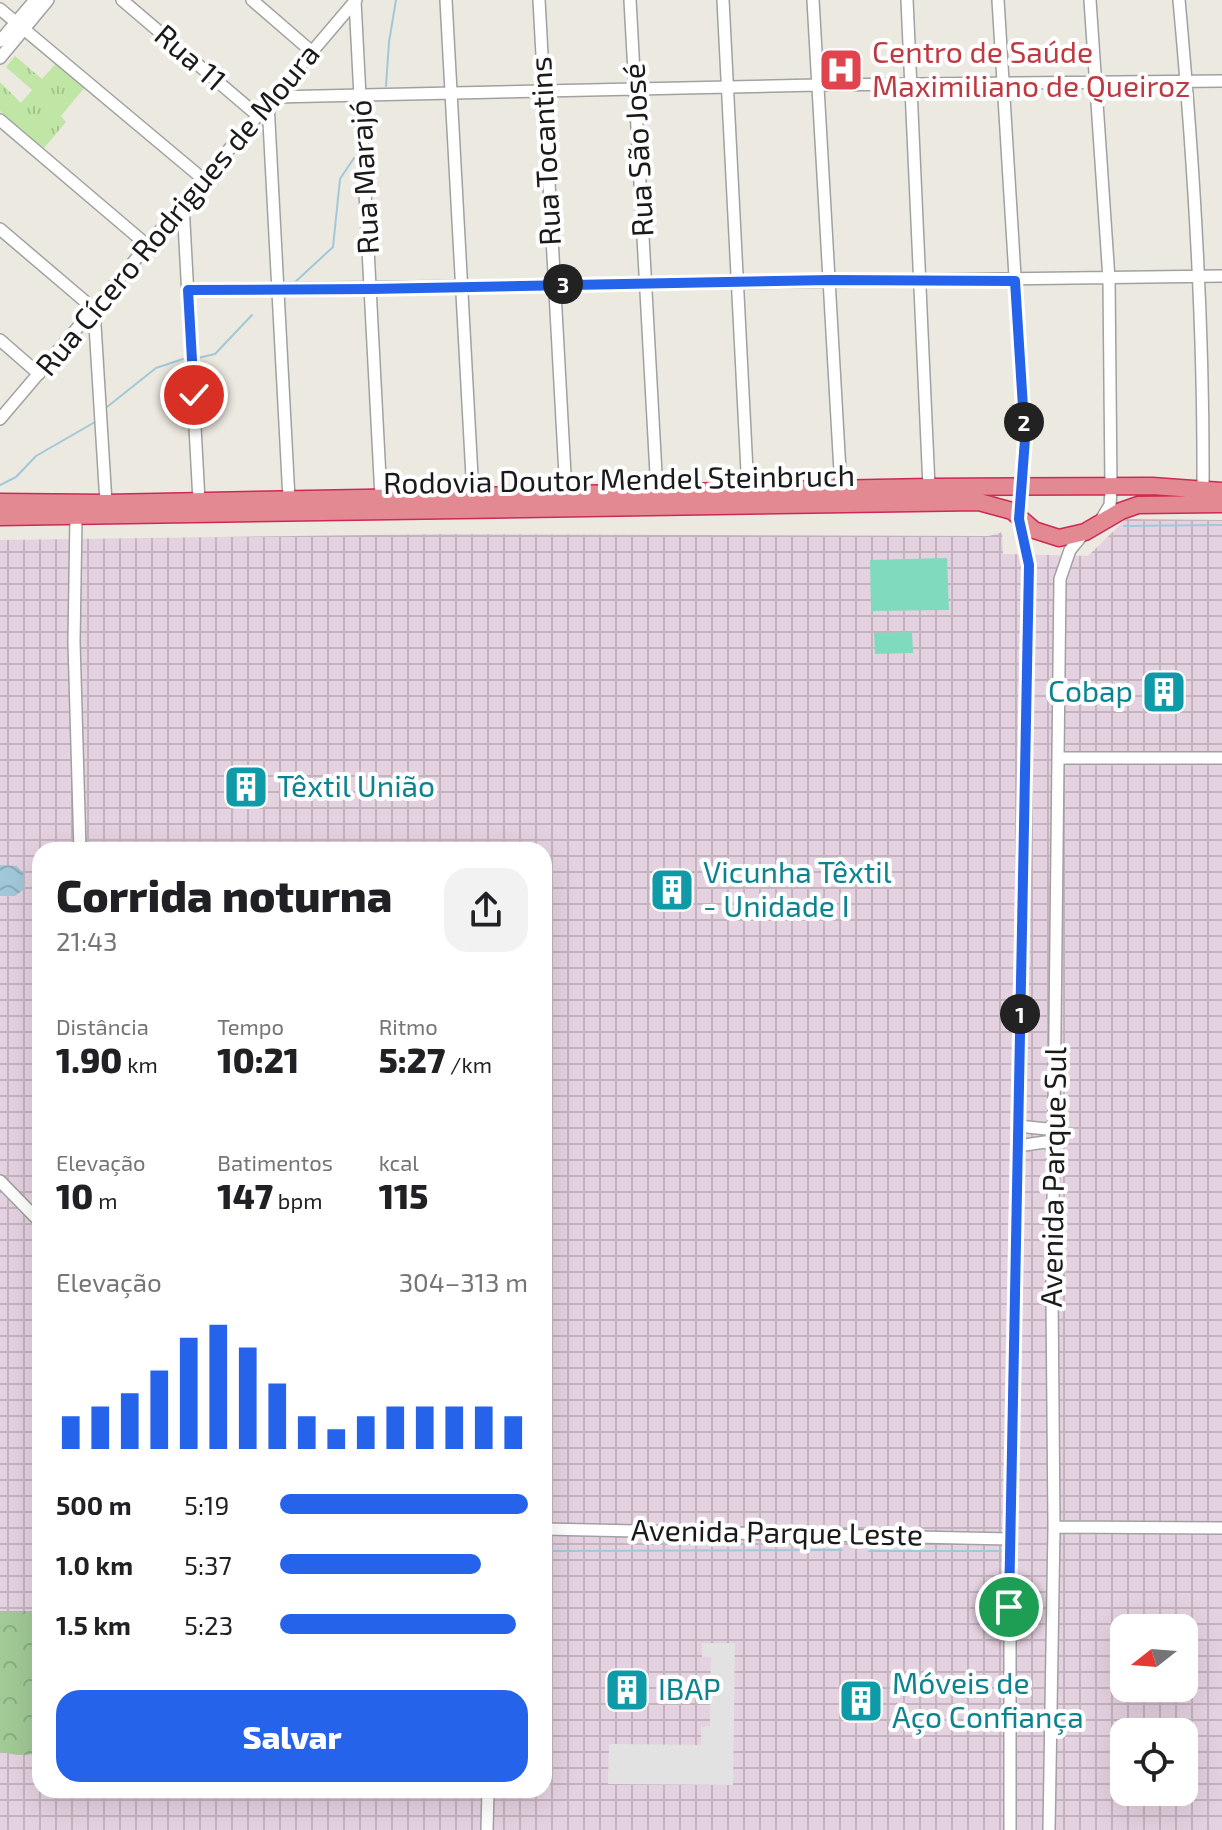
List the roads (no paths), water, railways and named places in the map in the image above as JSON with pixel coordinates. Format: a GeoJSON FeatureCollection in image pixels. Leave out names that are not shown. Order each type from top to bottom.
{"type":"FeatureCollection","features":[{"type":"Feature","properties":{"kind":"highway","name":"Rodovia Doutor Mendel Steinbruch"},"geometry":{"type":"LineString","coordinates":[[0,502],[106,503],[929,487],[1152,486],[1222,491]]}},
{"type":"Feature","properties":{"kind":"highway","name":"Rodovia Doutor Mendel Steinbruch"},"geometry":{"type":"LineString","coordinates":[[0,517],[951,502],[992,504],[1012,511],[1034,530],[1059,538],[1085,532],[1138,505],[1222,504]]}},
{"type":"Feature","properties":{"kind":"street"},"geometry":{"type":"LineString","coordinates":[[0,58],[35,0]]}},
{"type":"Feature","properties":{"kind":"street"},"geometry":{"type":"LineString","coordinates":[[0,41],[48,0]]}},
{"type":"Feature","properties":{"kind":"street","name":"Rua 11"},"geometry":{"type":"LineString","coordinates":[[122,0],[257,115]]}},
{"type":"Feature","properties":{"kind":"street"},"geometry":{"type":"LineString","coordinates":[[252,0],[311,51]]}},
{"type":"Feature","properties":{"kind":"street","name":"Rua Cícero Rodrigues de Moura"},"geometry":{"type":"LineString","coordinates":[[0,419],[271,100],[345,5],[356,0]]}},
{"type":"Feature","properties":{"kind":"street","name":"Rua Marajó"},"geometry":{"type":"LineString","coordinates":[[356,0],[381,497]]}},
{"type":"Feature","properties":{"kind":"street"},"geometry":{"type":"LineString","coordinates":[[446,0],[473,495]]}},
{"type":"Feature","properties":{"kind":"street","name":"Rua Tocantins"},"geometry":{"type":"LineString","coordinates":[[539,0],[566,493]]}},
{"type":"Feature","properties":{"kind":"street","name":"Rua São José"},"geometry":{"type":"LineString","coordinates":[[630,0],[657,492]]}},
{"type":"Feature","properties":{"kind":"street"},"geometry":{"type":"LineString","coordinates":[[723,0],[748,491]]}},
{"type":"Feature","properties":{"kind":"street"},"geometry":{"type":"LineString","coordinates":[[813,0],[841,489]]}},
{"type":"Feature","properties":{"kind":"street"},"geometry":{"type":"LineString","coordinates":[[907,0],[929,487]]}},
{"type":"Feature","properties":{"kind":"street","name":"Avenida Parque Sul"},"geometry":{"type":"LineString","coordinates":[[998,0],[1025,439],[1019,519],[1029,565],[1010,1539],[1010,1830]]}},
{"type":"Feature","properties":{"kind":"street"},"geometry":{"type":"LineString","coordinates":[[1090,0],[1109,279],[1111,486]]}},
{"type":"Feature","properties":{"kind":"street"},"geometry":{"type":"LineString","coordinates":[[1179,0],[1199,277],[1203,490]]}},
{"type":"Feature","properties":{"kind":"street"},"geometry":{"type":"LineString","coordinates":[[0,9],[203,179]]}},
{"type":"Feature","properties":{"kind":"street"},"geometry":{"type":"LineString","coordinates":[[289,499],[271,100],[361,95],[817,85],[1222,81]]}},
{"type":"Feature","properties":{"kind":"street"},"geometry":{"type":"LineString","coordinates":[[0,120],[147,245]]}},
{"type":"Feature","properties":{"kind":"street"},"geometry":{"type":"LineString","coordinates":[[183,204],[199,501]]}},
{"type":"Feature","properties":{"kind":"street"},"geometry":{"type":"LineString","coordinates":[[0,229],[94,309],[106,503]]}},
{"type":"Feature","properties":{"kind":"street"},"geometry":{"type":"LineString","coordinates":[[188,290],[1222,276]]}},
{"type":"Feature","properties":{"kind":"street"},"geometry":{"type":"LineString","coordinates":[[0,340],[39,374]]}},
{"type":"Feature","properties":{"kind":"street","name":"Avenida Parque Sul"},"geometry":{"type":"LineString","coordinates":[[1049,1830],[1060,579],[1070,550],[1110,505],[1111,486]]}},
{"type":"Feature","properties":{"kind":"street"},"geometry":{"type":"LineString","coordinates":[[76,517],[74,642],[80,842]]}},
{"type":"Feature","properties":{"kind":"street"},"geometry":{"type":"LineString","coordinates":[[1058,758],[1222,758]]}},
{"type":"Feature","properties":{"kind":"street"},"geometry":{"type":"LineString","coordinates":[[1018,1126],[1047,1129],[1054,1125]]}},
{"type":"Feature","properties":{"kind":"street"},"geometry":{"type":"LineString","coordinates":[[1018,1146],[1045,1142],[1054,1146]]}},
{"type":"Feature","properties":{"kind":"street"},"geometry":{"type":"LineString","coordinates":[[0,1181],[32,1214]]}},
{"type":"Feature","properties":{"kind":"street"},"geometry":{"type":"LineString","coordinates":[[1054,1527],[1222,1528]]}},
{"type":"Feature","properties":{"kind":"street","name":"Avenida Parque Leste"},"geometry":{"type":"LineString","coordinates":[[552,1529],[1010,1539]]}},
{"type":"Feature","properties":{"kind":"street"},"geometry":{"type":"LineString","coordinates":[[487,1830],[488,1798]]}},
{"type":"Feature","properties":{"kind":"water"},"geometry":{"type":"Polygon","coordinates":[[[0,865],[17,866],[23,873],[23,890],[15,896],[0,896],[0,865]]]}},
{"type":"Feature","properties":{"kind":"waterway"},"geometry":{"type":"LineString","coordinates":[[386,86],[396,0]]}},
{"type":"Feature","properties":{"kind":"waterway"},"geometry":{"type":"LineString","coordinates":[[294,283],[333,247],[340,179],[354,158]]}},
{"type":"Feature","properties":{"kind":"waterway"},"geometry":{"type":"LineString","coordinates":[[198,358],[215,354],[252,315]]}},
{"type":"Feature","properties":{"kind":"waterway"},"geometry":{"type":"LineString","coordinates":[[107,407],[156,368],[183,359]]}},
{"type":"Feature","properties":{"kind":"waterway"},"geometry":{"type":"LineString","coordinates":[[0,485],[16,477],[36,456],[95,422]]}},
{"type":"Feature","properties":{"kind":"waterway"},"geometry":{"type":"LineString","coordinates":[[1124,526],[1222,525]]}},
{"type":"Feature","properties":{"kind":"waterway"},"geometry":{"type":"LineString","coordinates":[[552,1551],[842,1550]]}},
{"type":"Feature","properties":{"kind":"waterway"},"geometry":{"type":"LineString","coordinates":[[869,1551],[1001,1551]]}},
{"type":"Feature","properties":{"kind":"place","name":"Centro de Saúde Maximiliano de Queiroz"},"geometry":{"type":"Point","coordinates":[841,70]}},
{"type":"Feature","properties":{"kind":"place","name":"Cobap"},"geometry":{"type":"Point","coordinates":[1164,692]}},
{"type":"Feature","properties":{"kind":"place","name":"Têxtil União"},"geometry":{"type":"Point","coordinates":[246,787]}},
{"type":"Feature","properties":{"kind":"place","name":"Vicunha Têxtil - Unidade I"},"geometry":{"type":"Point","coordinates":[672,890]}},
{"type":"Feature","properties":{"kind":"place","name":"IBAP"},"geometry":{"type":"Point","coordinates":[627,1690]}},
{"type":"Feature","properties":{"kind":"place","name":"Móveis de Aço Confiança"},"geometry":{"type":"Point","coordinates":[861,1701]}}]}
